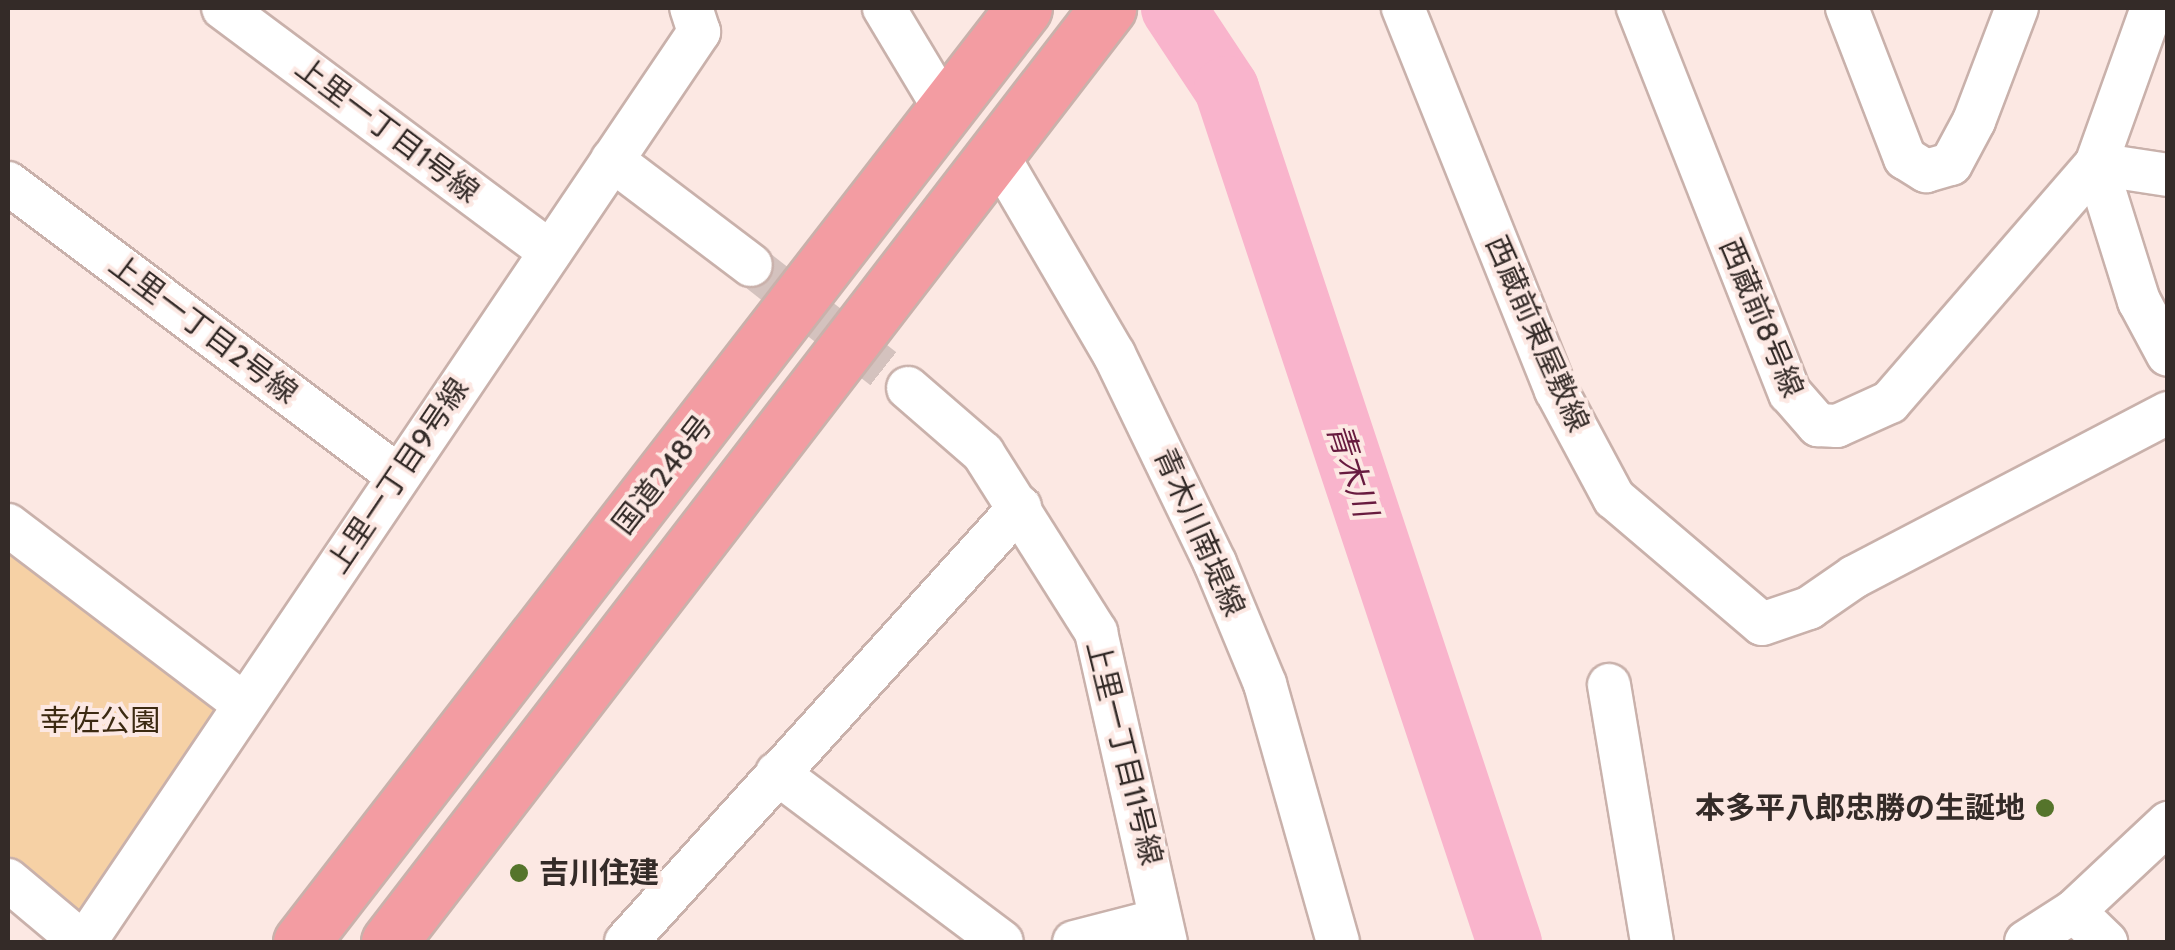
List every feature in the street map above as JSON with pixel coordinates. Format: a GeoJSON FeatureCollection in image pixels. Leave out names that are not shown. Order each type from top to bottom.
{"type":"FeatureCollection","features":[{"type":"Feature","properties":{"kind":"highway"},"geometry":{"type":"LineString","coordinates":[[389,942],[994,149],[1108,8]]}},
{"type":"Feature","properties":{"kind":"highway","name":"国道248号"},"geometry":{"type":"LineString","coordinates":[[301,942],[1015,20]]}},
{"type":"Feature","properties":{"kind":"street","name":"上里一丁目1号線"},"geometry":{"type":"LineString","coordinates":[[224,8],[550,252]]}},
{"type":"Feature","properties":{"kind":"street","name":"上里一丁目9号線"},"geometry":{"type":"LineString","coordinates":[[83,942],[699,32],[690,8]]}},
{"type":"Feature","properties":{"kind":"street"},"geometry":{"type":"LineString","coordinates":[[884,8],[946,111]]}},
{"type":"Feature","properties":{"kind":"street","name":"西蔵前東屋敷線"},"geometry":{"type":"LineString","coordinates":[[1402,8],[1556,390],[1614,498],[1762,624],[1809,608],[1854,577],[2168,413]]}},
{"type":"Feature","properties":{"kind":"street","name":"西蔵前8号線"},"geometry":{"type":"LineString","coordinates":[[1638,8],[1790,394],[1818,424],[1837,426],[1890,402],[2096,164]]}},
{"type":"Feature","properties":{"kind":"street"},"geometry":{"type":"LineString","coordinates":[[1847,8],[1905,158],[1926,172],[1951,164],[1974,122],[2017,8]]}},
{"type":"Feature","properties":{"kind":"street"},"geometry":{"type":"LineString","coordinates":[[2152,8],[2096,164],[2139,301],[2168,355]]}},
{"type":"Feature","properties":{"kind":"street","name":"青木川南堤線"},"geometry":{"type":"LineString","coordinates":[[994,149],[1114,354],[1215,562],[1265,684],[1338,942]]}},
{"type":"Feature","properties":{"kind":"street"},"geometry":{"type":"LineString","coordinates":[[612,160],[751,266]]}},
{"type":"Feature","properties":{"kind":"street"},"geometry":{"type":"LineString","coordinates":[[2096,164],[2168,175]]}},
{"type":"Feature","properties":{"kind":"street","name":"上里一丁目2号線"},"geometry":{"type":"LineString","coordinates":[[8,183],[398,476]]}},
{"type":"Feature","properties":{"kind":"street","name":"上里一丁目11号線"},"geometry":{"type":"LineString","coordinates":[[908,388],[983,453],[1096,632],[1158,888],[1162,931]]}},
{"type":"Feature","properties":{"kind":"street"},"geometry":{"type":"LineString","coordinates":[[626,942],[1020,508]]}},
{"type":"Feature","properties":{"kind":"street"},"geometry":{"type":"LineString","coordinates":[[8,524],[244,704]]}},
{"type":"Feature","properties":{"kind":"street"},"geometry":{"type":"LineString","coordinates":[[1609,685],[1652,942]]}},
{"type":"Feature","properties":{"kind":"street"},"geometry":{"type":"LineString","coordinates":[[777,774],[1002,942]]}},
{"type":"Feature","properties":{"kind":"street"},"geometry":{"type":"LineString","coordinates":[[2026,942],[2074,911],[2168,823]]}},
{"type":"Feature","properties":{"kind":"street"},"geometry":{"type":"LineString","coordinates":[[8,880],[83,942]]}},
{"type":"Feature","properties":{"kind":"street"},"geometry":{"type":"LineString","coordinates":[[2074,911],[2106,942]]}},
{"type":"Feature","properties":{"kind":"street"},"geometry":{"type":"LineString","coordinates":[[1074,942],[1162,931]]}},
{"type":"Feature","properties":{"kind":"green space","name":"幸佐公園"},"geometry":{"type":"Polygon","coordinates":[[[8,534],[220,709],[86,910],[74,911],[8,855],[8,534]]]}},
{"type":"Feature","properties":{"kind":"waterway","name":"青木川"},"geometry":{"type":"LineString","coordinates":[[1173,8],[1226,88],[1509,942]]}},
{"type":"Feature","properties":{"kind":"tunnel"},"geometry":{"type":"LineString","coordinates":[[751,265],[908,388]]}},
{"type":"Feature","properties":{"kind":"place","name":"本多平八郎忠勝の生誕地"},"geometry":{"type":"Point","coordinates":[2045,808]}},
{"type":"Feature","properties":{"kind":"place","name":"吉川住建"},"geometry":{"type":"Point","coordinates":[519,873]}}]}
